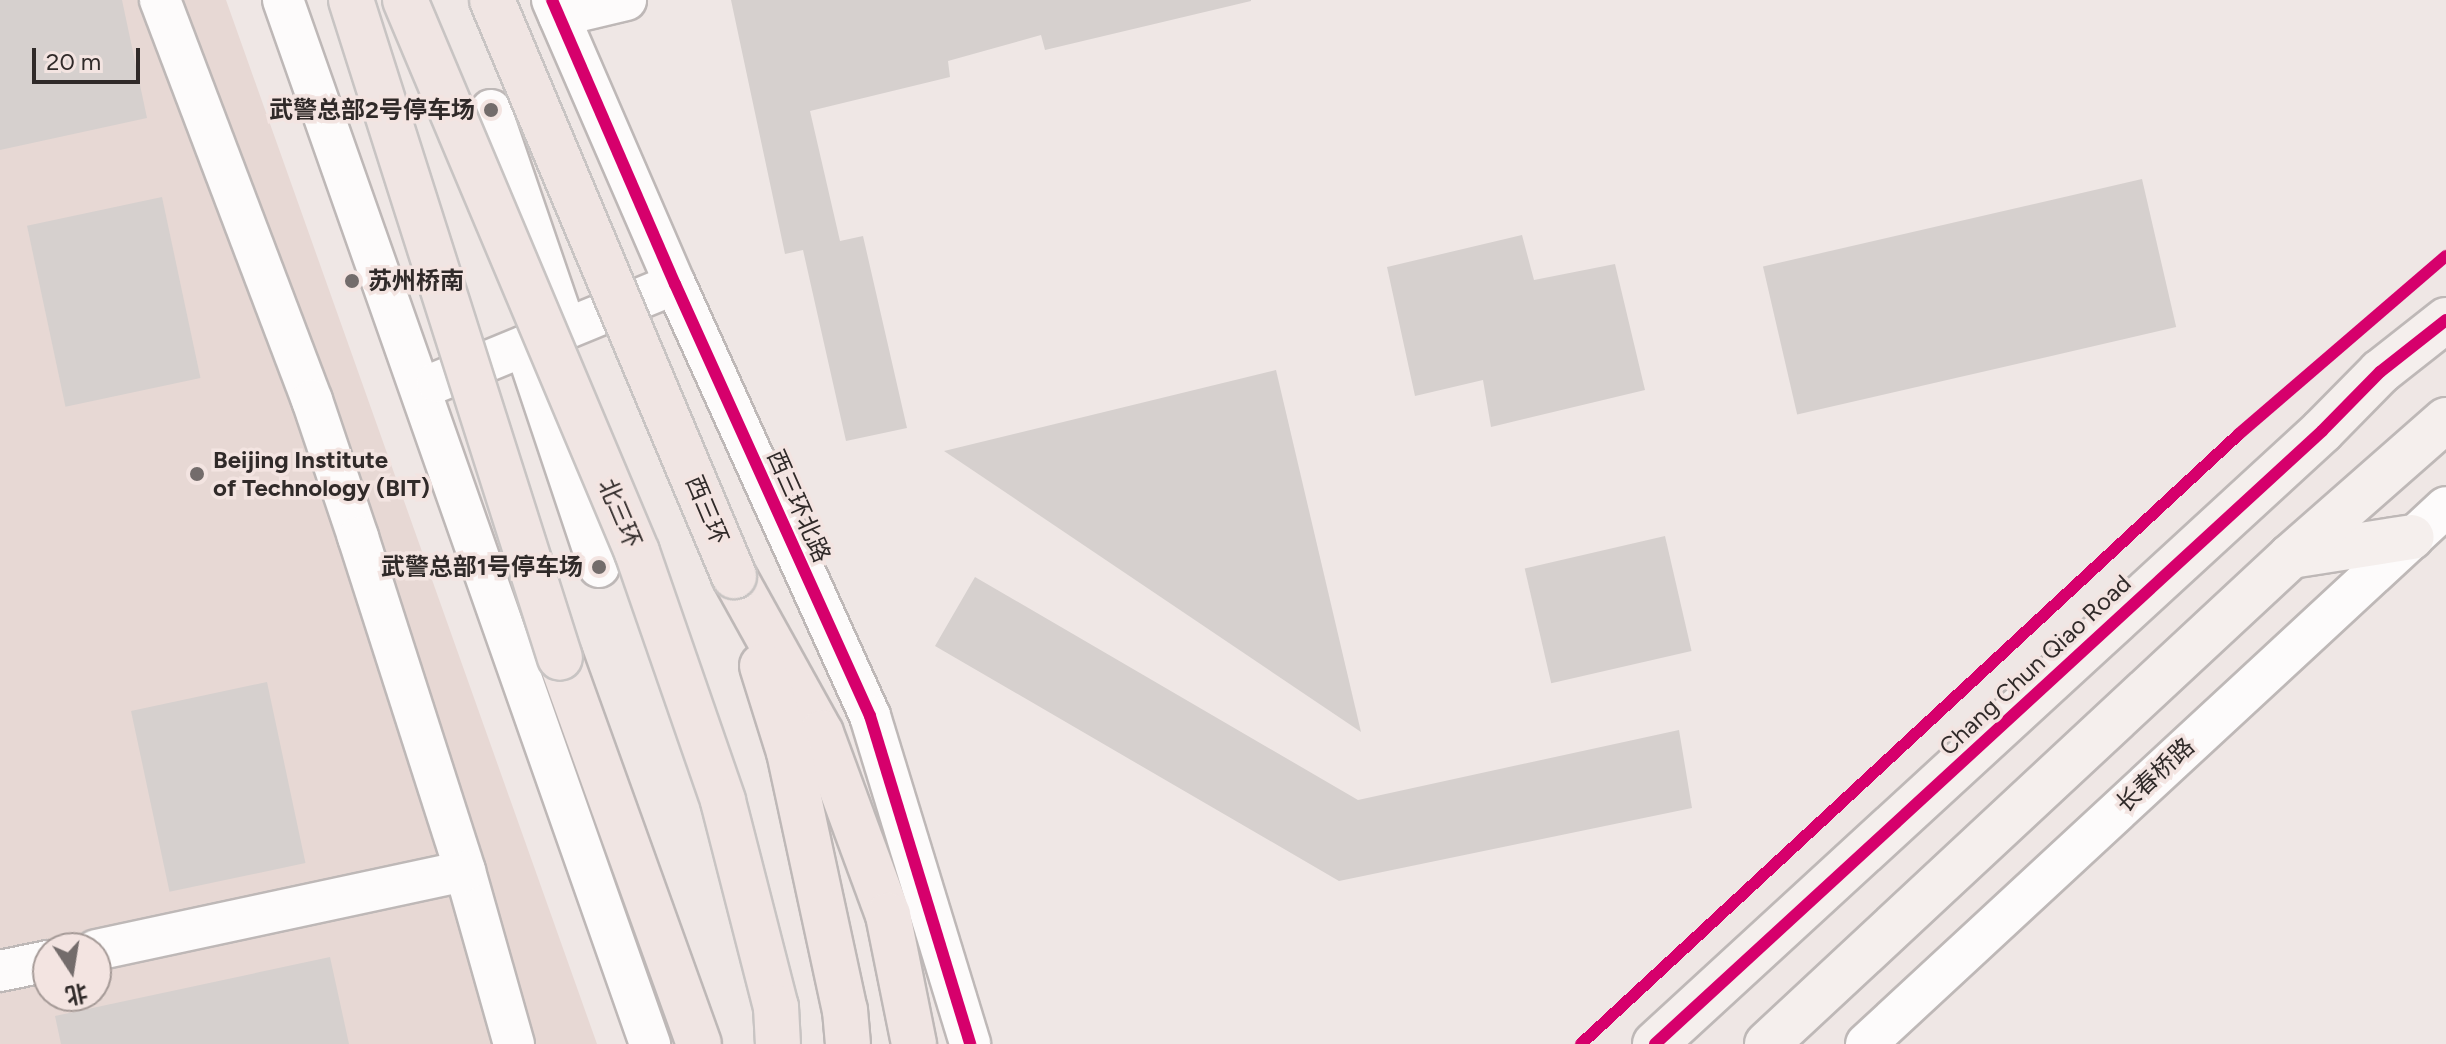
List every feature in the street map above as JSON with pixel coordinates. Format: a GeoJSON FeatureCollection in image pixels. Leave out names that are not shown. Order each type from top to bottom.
{"type":"FeatureCollection","features":[{"type":"Feature","properties":{"kind":"highway"},"geometry":{"type":"LineString","coordinates":[[351,0],[560,658],[699,1044]]}},
{"type":"Feature","properties":{"kind":"highway","name":"北三环"},"geometry":{"type":"LineString","coordinates":[[405,0],[637,552],[723,801],[776,1007],[778,1044]]}},
{"type":"Feature","properties":{"kind":"highway","name":"西三环"},"geometry":{"type":"LineString","coordinates":[[492,0],[734,576],[789,752],[845,1010],[848,1044]]}},
{"type":"Feature","properties":{"kind":"highway"},"geometry":{"type":"LineString","coordinates":[[734,576],[821,733],[888,915],[914,1044]]}},
{"type":"Feature","properties":{"kind":"main road","name":"Chang Chun Qiao Road"},"geometry":{"type":"LineString","coordinates":[[1655,1044],[2322,431],[2380,372],[2446,320]]}},
{"type":"Feature","properties":{"kind":"main road"},"geometry":{"type":"LineString","coordinates":[[1767,1044],[2291,556],[2446,420]]}},
{"type":"Feature","properties":{"kind":"main road"},"geometry":{"type":"LineString","coordinates":[[2291,556],[2412,537]]}},
{"type":"Feature","properties":{"kind":"street"},"geometry":{"type":"LineString","coordinates":[[160,0],[316,414],[465,871],[514,1044]]}},
{"type":"Feature","properties":{"kind":"street"},"geometry":{"type":"LineString","coordinates":[[283,0],[650,1044]]}},
{"type":"Feature","properties":{"kind":"street"},"geometry":{"type":"LineString","coordinates":[[555,8],[626,0]]}},
{"type":"Feature","properties":{"kind":"street","name":"西三环北路"},"geometry":{"type":"LineString","coordinates":[[555,8],[675,284],[870,716],[970,1044]]}},
{"type":"Feature","properties":{"kind":"street"},"geometry":{"type":"LineString","coordinates":[[491,110],[566,329]]}},
{"type":"Feature","properties":{"kind":"street"},"geometry":{"type":"LineString","coordinates":[[419,390],[675,284]]}},
{"type":"Feature","properties":{"kind":"street"},"geometry":{"type":"LineString","coordinates":[[525,346],[599,567]]}},
{"type":"Feature","properties":{"kind":"street","name":"长春桥路"},"geometry":{"type":"LineString","coordinates":[[1866,1044],[2446,507]]}},
{"type":"Feature","properties":{"kind":"street"},"geometry":{"type":"LineString","coordinates":[[112,947],[465,871]]}},
{"type":"Feature","properties":{"kind":"street"},"geometry":{"type":"LineString","coordinates":[[0,971],[32,964]]}},
{"type":"Feature","properties":{"kind":"shaded area","name":"Beijing Institute of Technology (BIT)"},"geometry":{"type":"Polygon","coordinates":[[[0,0],[226,0],[597,1044],[0,1044],[0,0]]]}},
{"type":"Feature","properties":{"kind":"building"},"geometry":{"type":"Polygon","coordinates":[[[0,0],[122,0],[147,118],[0,150],[0,0]]]}},
{"type":"Feature","properties":{"kind":"building"},"geometry":{"type":"Polygon","coordinates":[[[731,0],[1251,1],[1045,50],[1041,35],[948,61],[950,77],[810,111],[840,241],[863,236],[907,428],[846,441],[803,250],[785,254],[731,0]]]}},
{"type":"Feature","properties":{"kind":"building"},"geometry":{"type":"Polygon","coordinates":[[[2142,179],[2176,327],[1797,415],[1763,267],[2142,179]]]}},
{"type":"Feature","properties":{"kind":"building"},"geometry":{"type":"Polygon","coordinates":[[[162,197],[200,378],[65,407],[27,226],[162,197]]]}},
{"type":"Feature","properties":{"kind":"building"},"geometry":{"type":"Polygon","coordinates":[[[1522,235],[1534,280],[1615,264],[1645,390],[1491,427],[1483,380],[1415,396],[1387,267],[1522,235]]]}},
{"type":"Feature","properties":{"kind":"building"},"geometry":{"type":"Polygon","coordinates":[[[1276,370],[1361,732],[944,451],[1276,370]]]}},
{"type":"Feature","properties":{"kind":"building"},"geometry":{"type":"Polygon","coordinates":[[[1665,536],[1692,651],[1551,683],[1525,568],[1665,536]]]}},
{"type":"Feature","properties":{"kind":"building"},"geometry":{"type":"Polygon","coordinates":[[[975,577],[1358,800],[1679,730],[1692,808],[1339,881],[935,646],[975,577]]]}},
{"type":"Feature","properties":{"kind":"building"},"geometry":{"type":"Polygon","coordinates":[[[267,682],[305,863],[170,892],[131,711],[267,682]]]}},
{"type":"Feature","properties":{"kind":"building"},"geometry":{"type":"Polygon","coordinates":[[[330,957],[349,1044],[61,1044],[55,1016],[74,1012],[112,1012],[112,1004],[330,957]]]}},
{"type":"Feature","properties":{"kind":"cycle path"},"geometry":{"type":"LineString","coordinates":[[552,0],[675,284],[870,716],[970,1044]]}},
{"type":"Feature","properties":{"kind":"cycle path"},"geometry":{"type":"LineString","coordinates":[[1581,1044],[2239,434],[2446,256]]}},
{"type":"Feature","properties":{"kind":"cycle path"},"geometry":{"type":"LineString","coordinates":[[1655,1044],[2322,431],[2380,372],[2446,320]]}},
{"type":"Feature","properties":{"kind":"place","name":"武警总部2号停车场"},"geometry":{"type":"Point","coordinates":[491,110]}},
{"type":"Feature","properties":{"kind":"place","name":"苏州桥南"},"geometry":{"type":"Point","coordinates":[352,281]}},
{"type":"Feature","properties":{"kind":"place","name":"Beijing Institute of Technology (BIT)"},"geometry":{"type":"Point","coordinates":[197,474]}},
{"type":"Feature","properties":{"kind":"place","name":"武警总部1号停车场"},"geometry":{"type":"Point","coordinates":[599,567]}}]}
